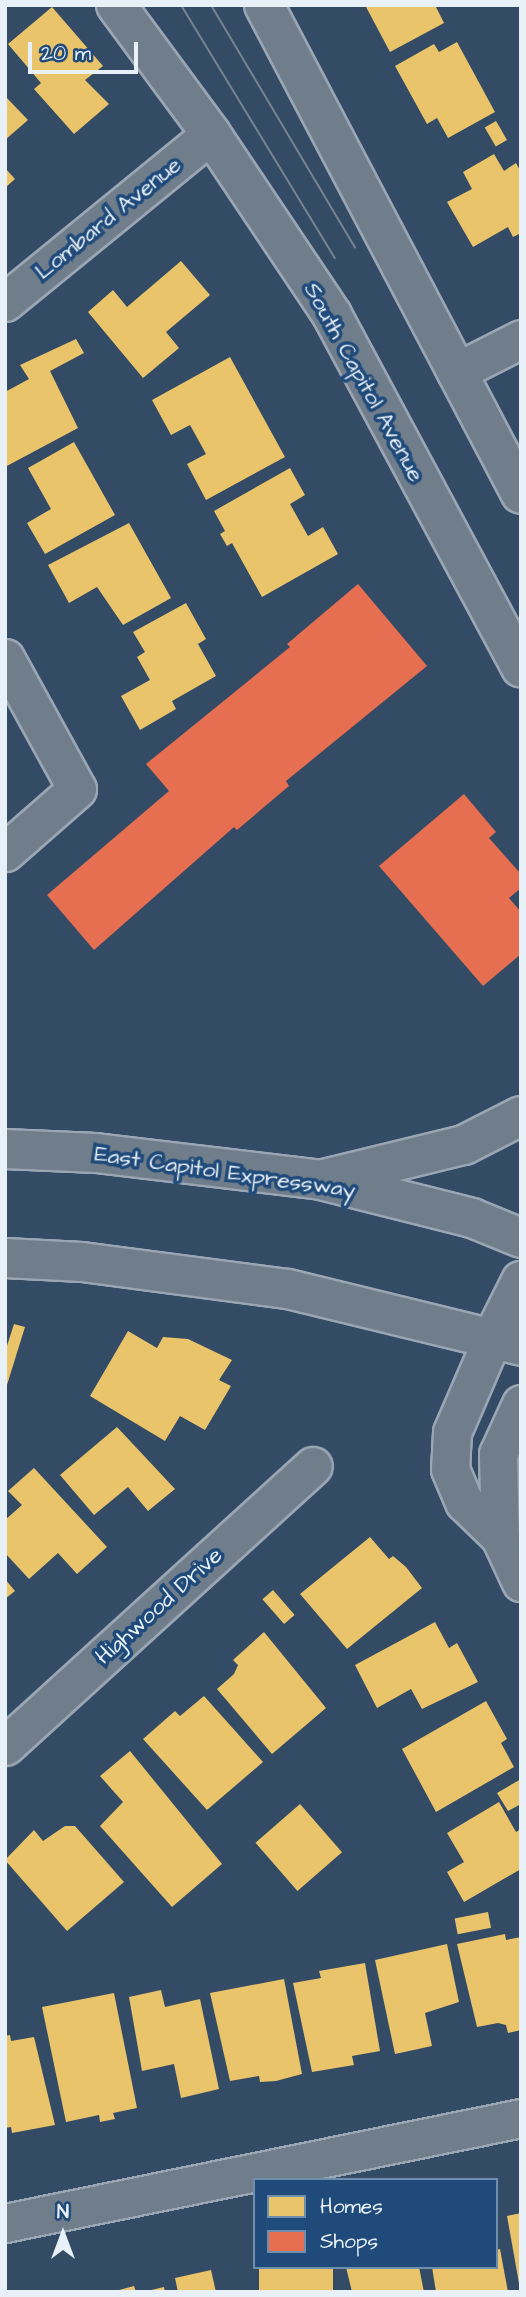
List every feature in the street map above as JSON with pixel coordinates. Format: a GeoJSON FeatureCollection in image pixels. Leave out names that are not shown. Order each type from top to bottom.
{"type":"FeatureCollection","features":[{"type":"Feature","properties":{"kind":"main road","name":"South Capitol Avenue"},"geometry":{"type":"LineString","coordinates":[[116,5],[211,134],[332,315],[521,668]]}},
{"type":"Feature","properties":{"kind":"main road"},"geometry":{"type":"LineString","coordinates":[[264,5],[521,494]]}},
{"type":"Feature","properties":{"kind":"main road"},"geometry":{"type":"LineString","coordinates":[[321,1180],[464,1145],[521,1116]]}},
{"type":"Feature","properties":{"kind":"main road","name":"East Capitol Expressway"},"geometry":{"type":"LineString","coordinates":[[5,1149],[96,1153],[321,1180],[472,1218],[521,1238]]}},
{"type":"Feature","properties":{"kind":"main road"},"geometry":{"type":"LineString","coordinates":[[5,1258],[82,1262],[288,1289],[507,1341],[521,1281]]}},
{"type":"Feature","properties":{"kind":"street","name":"Lombard Avenue"},"geometry":{"type":"LineString","coordinates":[[5,302],[211,134]]}},
{"type":"Feature","properties":{"kind":"street"},"geometry":{"type":"LineString","coordinates":[[456,372],[521,339]]}},
{"type":"Feature","properties":{"kind":"street"},"geometry":{"type":"LineString","coordinates":[[5,658],[77,789],[5,852]]}},
{"type":"Feature","properties":{"kind":"street"},"geometry":{"type":"LineString","coordinates":[[507,1341],[452,1432],[450,1469],[464,1502],[500,1537],[521,1583]]}},
{"type":"Feature","properties":{"kind":"street"},"geometry":{"type":"LineString","coordinates":[[500,1537],[498,1454],[521,1404]]}},
{"type":"Feature","properties":{"kind":"street","name":"Highwood Drive"},"geometry":{"type":"LineString","coordinates":[[5,1746],[313,1466]]}},
{"type":"Feature","properties":{"kind":"street"},"geometry":{"type":"LineString","coordinates":[[5,2224],[521,2118]]}},
{"type":"Feature","properties":{"kind":"building: Homes"},"geometry":{"type":"Polygon","coordinates":[[[365,5],[435,5],[444,23],[390,52],[365,5]]]}},
{"type":"Feature","properties":{"kind":"building: Homes"},"geometry":{"type":"Polygon","coordinates":[[[52,7],[103,66],[85,80],[109,104],[74,134],[34,89],[41,83],[8,44],[52,7]]]}},
{"type":"Feature","properties":{"kind":"building: Homes"},"geometry":{"type":"Polygon","coordinates":[[[457,42],[495,112],[448,138],[437,118],[427,124],[395,66],[434,44],[439,52],[457,42]]]}},
{"type":"Feature","properties":{"kind":"building: Homes"},"geometry":{"type":"Polygon","coordinates":[[[5,96],[28,120],[5,140],[5,96]]]}},
{"type":"Feature","properties":{"kind":"building: Homes"},"geometry":{"type":"Polygon","coordinates":[[[496,121],[507,140],[496,147],[485,128],[496,121]]]}},
{"type":"Feature","properties":{"kind":"building: Homes"},"geometry":{"type":"Polygon","coordinates":[[[494,154],[504,171],[516,163],[521,172],[521,233],[513,237],[508,227],[473,247],[447,202],[472,189],[463,172],[494,154]]]}},
{"type":"Feature","properties":{"kind":"building: Homes"},"geometry":{"type":"Polygon","coordinates":[[[5,168],[15,179],[5,188],[5,168]]]}},
{"type":"Feature","properties":{"kind":"building: Homes"},"geometry":{"type":"Polygon","coordinates":[[[181,261],[210,295],[166,332],[179,348],[143,378],[88,312],[113,290],[127,307],[181,261]]]}},
{"type":"Feature","properties":{"kind":"building: Homes"},"geometry":{"type":"Polygon","coordinates":[[[76,339],[84,353],[50,371],[78,428],[5,467],[5,392],[29,379],[20,365],[76,339]]]}},
{"type":"Feature","properties":{"kind":"building: Homes"},"geometry":{"type":"Polygon","coordinates":[[[230,357],[285,457],[206,500],[187,464],[206,454],[190,425],[171,435],[152,400],[230,357]]]}},
{"type":"Feature","properties":{"kind":"building: Homes"},"geometry":{"type":"Polygon","coordinates":[[[74,442],[115,515],[45,554],[27,523],[51,509],[28,468],[74,442]]]}},
{"type":"Feature","properties":{"kind":"building: Homes"},"geometry":{"type":"Polygon","coordinates":[[[290,468],[305,495],[290,504],[308,536],[323,527],[338,554],[262,597],[232,543],[227,546],[220,534],[225,531],[214,511],[290,468]]]}},
{"type":"Feature","properties":{"kind":"building: Homes"},"geometry":{"type":"Polygon","coordinates":[[[129,523],[171,598],[123,625],[97,587],[69,603],[48,565],[129,523]]]}},
{"type":"Feature","properties":{"kind":"building: Homes"},"geometry":{"type":"Polygon","coordinates":[[[186,603],[206,639],[198,644],[216,676],[172,701],[176,709],[140,730],[121,696],[150,680],[137,657],[145,652],[133,632],[186,603]]]}},
{"type":"Feature","properties":{"kind":"building: Homes"},"geometry":{"type":"Polygon","coordinates":[[[14,1324],[25,1327],[6,1388],[5,1352],[14,1324]]]}},
{"type":"Feature","properties":{"kind":"building: Homes"},"geometry":{"type":"Polygon","coordinates":[[[128,1331],[157,1348],[163,1337],[188,1339],[232,1360],[219,1380],[231,1386],[205,1430],[180,1416],[165,1441],[90,1396],[128,1331]]]}},
{"type":"Feature","properties":{"kind":"building: Homes"},"geometry":{"type":"Polygon","coordinates":[[[117,1427],[175,1489],[148,1511],[128,1487],[94,1515],[60,1475],[117,1427]]]}},
{"type":"Feature","properties":{"kind":"building: Homes"},"geometry":{"type":"Polygon","coordinates":[[[34,1468],[107,1547],[77,1574],[58,1553],[29,1579],[5,1553],[5,1520],[22,1505],[8,1491],[34,1468]]]}},
{"type":"Feature","properties":{"kind":"building: Homes"},"geometry":{"type":"Polygon","coordinates":[[[370,1537],[389,1559],[393,1556],[406,1567],[422,1588],[347,1649],[300,1594],[370,1537]]]}},
{"type":"Feature","properties":{"kind":"building: Homes"},"geometry":{"type":"Polygon","coordinates":[[[5,1579],[15,1591],[5,1599],[5,1579]]]}},
{"type":"Feature","properties":{"kind":"building: Homes"},"geometry":{"type":"Polygon","coordinates":[[[273,1590],[295,1615],[284,1624],[262,1599],[273,1590]]]}},
{"type":"Feature","properties":{"kind":"building: Homes"},"geometry":{"type":"Polygon","coordinates":[[[435,1622],[449,1648],[457,1643],[478,1682],[422,1709],[411,1689],[377,1708],[355,1665],[435,1622]]]}},
{"type":"Feature","properties":{"kind":"building: Homes"},"geometry":{"type":"Polygon","coordinates":[[[264,1632],[326,1708],[272,1754],[217,1689],[234,1674],[238,1665],[233,1660],[264,1632]]]}},
{"type":"Feature","properties":{"kind":"building: Homes"},"geometry":{"type":"Polygon","coordinates":[[[204,1696],[263,1762],[207,1810],[143,1739],[175,1711],[180,1716],[204,1696]]]}},
{"type":"Feature","properties":{"kind":"building: Homes"},"geometry":{"type":"Polygon","coordinates":[[[486,1701],[507,1739],[501,1743],[514,1767],[436,1812],[402,1749],[486,1701]]]}},
{"type":"Feature","properties":{"kind":"building: Homes"},"geometry":{"type":"Polygon","coordinates":[[[130,1751],[222,1864],[172,1907],[100,1826],[123,1802],[100,1776],[130,1751]]]}},
{"type":"Feature","properties":{"kind":"building: Homes"},"geometry":{"type":"Polygon","coordinates":[[[521,1779],[521,1804],[508,1811],[497,1793],[521,1779]]]}},
{"type":"Feature","properties":{"kind":"building: Homes"},"geometry":{"type":"Polygon","coordinates":[[[499,1802],[516,1832],[521,1829],[521,1869],[464,1902],[447,1872],[464,1862],[447,1833],[499,1802]]]}},
{"type":"Feature","properties":{"kind":"building: Homes"},"geometry":{"type":"Polygon","coordinates":[[[300,1804],[342,1852],[297,1891],[255,1843],[300,1804]]]}},
{"type":"Feature","properties":{"kind":"building: Homes"},"geometry":{"type":"Polygon","coordinates":[[[65,1826],[75,1826],[124,1882],[67,1931],[5,1860],[34,1830],[43,1841],[65,1826]]]}},
{"type":"Feature","properties":{"kind":"building: Homes"},"geometry":{"type":"Polygon","coordinates":[[[488,1912],[491,1928],[458,1934],[455,1918],[488,1912]]]}},
{"type":"Feature","properties":{"kind":"building: Homes"},"geometry":{"type":"Polygon","coordinates":[[[505,1934],[506,1940],[521,1937],[521,2030],[508,2033],[506,2025],[498,2023],[477,2027],[457,1944],[505,1934]]]}},
{"type":"Feature","properties":{"kind":"building: Homes"},"geometry":{"type":"Polygon","coordinates":[[[447,1944],[459,2002],[425,2013],[432,2046],[395,2054],[375,1960],[447,1944]]]}},
{"type":"Feature","properties":{"kind":"building: Homes"},"geometry":{"type":"Polygon","coordinates":[[[365,1963],[380,2051],[352,2056],[354,2065],[312,2072],[293,1983],[321,1978],[319,1971],[365,1963]]]}},
{"type":"Feature","properties":{"kind":"building: Homes"},"geometry":{"type":"Polygon","coordinates":[[[284,1979],[302,2074],[276,2081],[260,2082],[259,2076],[230,2081],[210,1993],[284,1979]]]}},
{"type":"Feature","properties":{"kind":"building: Homes"},"geometry":{"type":"Polygon","coordinates":[[[161,1990],[165,2007],[200,1999],[219,2089],[181,2098],[174,2064],[142,2071],[129,1997],[161,1990]]]}},
{"type":"Feature","properties":{"kind":"building: Homes"},"geometry":{"type":"Polygon","coordinates":[[[114,1993],[137,2108],[113,2113],[115,2119],[100,2122],[99,2115],[66,2122],[42,2007],[114,1993]]]}},
{"type":"Feature","properties":{"kind":"building: Homes"},"geometry":{"type":"Polygon","coordinates":[[[10,2035],[11,2041],[34,2037],[55,2125],[12,2133],[11,2127],[5,2128],[5,2036],[10,2035]]]}},
{"type":"Feature","properties":{"kind":"building: Homes"},"geometry":{"type":"Polygon","coordinates":[[[521,2213],[521,2289],[520,2289],[507,2216],[521,2213]]]}},
{"type":"Feature","properties":{"kind":"building: Homes"},"geometry":{"type":"Polygon","coordinates":[[[498,2250],[508,2292],[436,2292],[432,2269],[498,2269],[498,2250]]]}},
{"type":"Feature","properties":{"kind":"building: Homes"},"geometry":{"type":"Polygon","coordinates":[[[259,2269],[333,2269],[333,2292],[259,2292],[259,2269]]]}},
{"type":"Feature","properties":{"kind":"building: Homes"},"geometry":{"type":"Polygon","coordinates":[[[346,2269],[419,2269],[424,2292],[352,2292],[346,2269]]]}},
{"type":"Feature","properties":{"kind":"building: Homes"},"geometry":{"type":"Polygon","coordinates":[[[211,2270],[216,2292],[178,2292],[175,2278],[211,2270]]]}},
{"type":"Feature","properties":{"kind":"building: Homes"},"geometry":{"type":"Polygon","coordinates":[[[134,2286],[136,2292],[110,2289],[119,2290],[134,2286]]]}},
{"type":"Feature","properties":{"kind":"building: Homes"},"geometry":{"type":"Polygon","coordinates":[[[164,2287],[165,2292],[147,2292],[147,2291],[164,2287]]]}},
{"type":"Feature","properties":{"kind":"building: Shops"},"geometry":{"type":"Polygon","coordinates":[[[358,584],[427,666],[286,781],[289,786],[237,830],[234,827],[94,950],[47,895],[169,791],[146,764],[290,647],[287,644],[358,584]]]}},
{"type":"Feature","properties":{"kind":"building: Shops"},"geometry":{"type":"Polygon","coordinates":[[[464,794],[496,832],[489,838],[521,874],[521,888],[509,898],[521,912],[521,954],[483,986],[379,866],[464,794]]]}},
{"type":"Feature","properties":{"kind":"tram line"},"geometry":{"type":"LineString","coordinates":[[181,5],[335,258]]}},
{"type":"Feature","properties":{"kind":"tram line"},"geometry":{"type":"LineString","coordinates":[[211,5],[355,248]]}}]}
